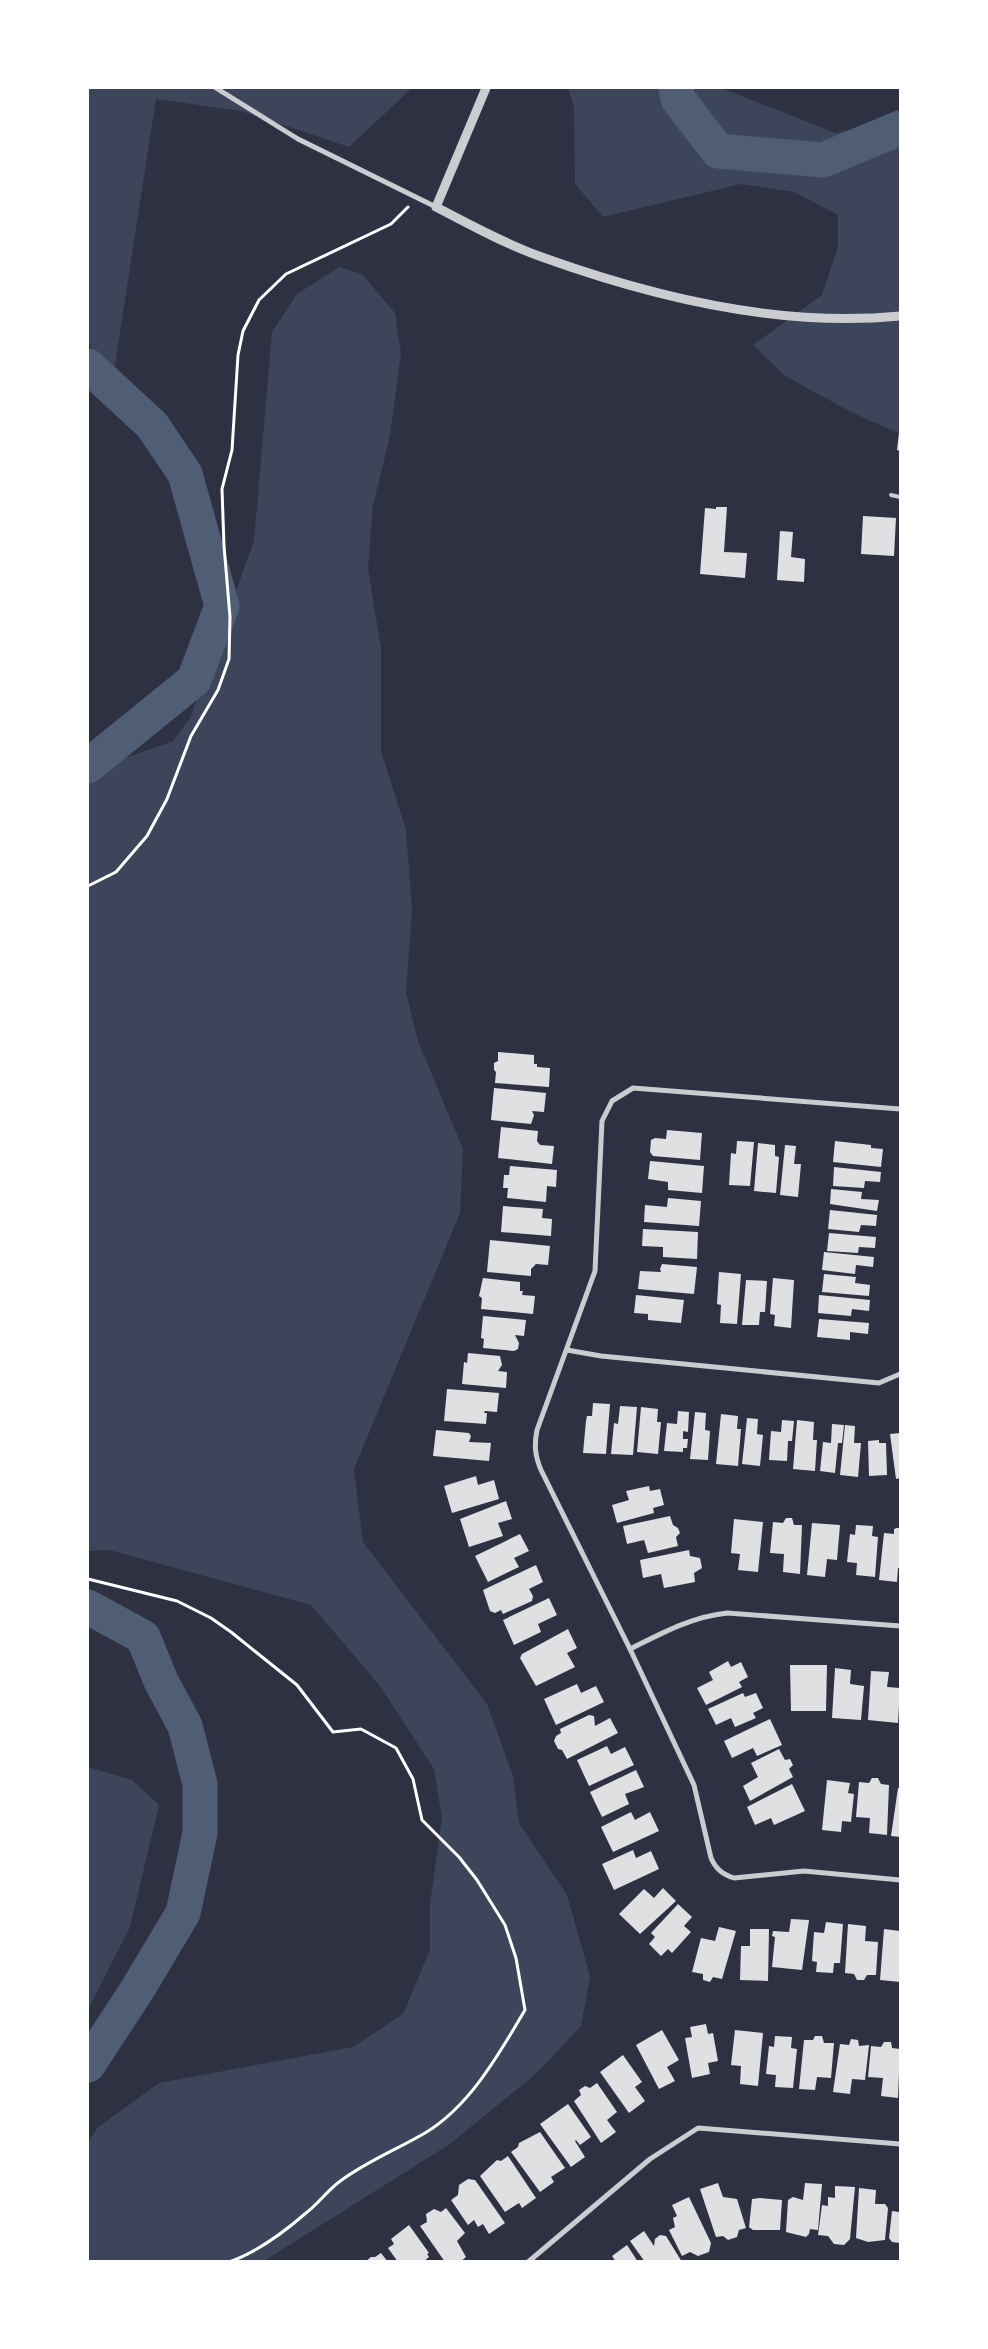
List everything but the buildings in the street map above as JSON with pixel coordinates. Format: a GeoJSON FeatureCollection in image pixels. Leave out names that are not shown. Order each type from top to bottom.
{"type":"FeatureCollection","features":[{"type":"Feature","properties":{"kind":"street"},"geometry":{"type":"LineString","coordinates":[[216,88],[298,139],[483,231],[538,256],[666,295],[740,310],[810,318],[900,316]]}},
{"type":"Feature","properties":{"kind":"street"},"geometry":{"type":"LineString","coordinates":[[436,206],[486,88]]}},
{"type":"Feature","properties":{"kind":"street"},"geometry":{"type":"LineString","coordinates":[[900,1109],[633,1088],[612,1100],[602,1121],[595,1271],[536,1430],[534,1443],[536,1458],[630,1649],[694,1785],[711,1858],[719,1872],[734,1878],[804,1871],[900,1880]]}},
{"type":"Feature","properties":{"kind":"street"},"geometry":{"type":"LineString","coordinates":[[567,1350],[601,1356],[879,1383],[900,1374]]}},
{"type":"Feature","properties":{"kind":"street"},"geometry":{"type":"LineString","coordinates":[[630,1649],[704,1615],[727,1613],[900,1626]]}},
{"type":"Feature","properties":{"kind":"street"},"geometry":{"type":"LineString","coordinates":[[528,2262],[650,2160],[698,2128],[900,2144]]}},
{"type":"Feature","properties":{"kind":"lane"},"geometry":{"type":"LineString","coordinates":[[891,495],[900,497]]}},
{"type":"Feature","properties":{"kind":"path"},"geometry":{"type":"LineString","coordinates":[[88,886],[116,872],[147,836],[167,799],[191,736],[218,690],[229,659],[230,617],[224,546],[222,489],[232,450],[238,355],[242,331],[259,300],[286,274],[390,224],[418,198]]}},
{"type":"Feature","properties":{"kind":"path"},"geometry":{"type":"LineString","coordinates":[[88,1579],[178,1602],[211,1618],[297,1685],[333,1732],[361,1729],[396,1748],[413,1779],[422,1820],[459,1857],[477,1880],[504,1925],[516,1958],[525,2010],[495,2060],[466,2098],[426,2132],[373,2159],[338,2183],[307,2213],[251,2254],[230,2262]]}},
{"type":"Feature","properties":{"kind":"shaded area"},"geometry":{"type":"Polygon","coordinates":[[[88,88],[412,88],[349,147],[241,111],[156,99],[112,384],[88,343],[88,88]]]}},
{"type":"Feature","properties":{"kind":"shaded area"},"geometry":{"type":"Polygon","coordinates":[[[568,88],[721,88],[836,133],[900,119],[900,434],[853,413],[785,376],[753,345],[822,295],[838,247],[838,215],[794,192],[741,184],[603,217],[575,184],[574,106],[568,88]]]}},
{"type":"Feature","properties":{"kind":"shaded area"},"geometry":{"type":"Polygon","coordinates":[[[339,267],[362,274],[395,313],[401,353],[390,436],[373,505],[368,568],[381,648],[381,751],[406,829],[412,909],[406,992],[418,1041],[463,1149],[460,1213],[354,1469],[363,1542],[487,1704],[513,1776],[519,1823],[567,1895],[590,1976],[581,2026],[537,2073],[450,2144],[264,2261],[88,2261],[88,2143],[97,2128],[159,2083],[353,2047],[403,2014],[430,1950],[430,1904],[442,1818],[434,1769],[380,1686],[311,1605],[109,1550],[88,1551],[88,777],[100,767],[173,741],[190,718],[254,541],[272,332],[297,294],[339,267]]]}},
{"type":"Feature","properties":{"kind":"shaded area"},"geometry":{"type":"Polygon","coordinates":[[[88,1767],[132,1780],[159,1805],[130,1927],[88,2010],[88,1767]]]}},
{"type":"Feature","properties":{"kind":"waterway"},"geometry":{"type":"LineString","coordinates":[[676,88],[678,99],[718,151],[823,160],[900,128]]}},
{"type":"Feature","properties":{"kind":"waterway"},"geometry":{"type":"LineString","coordinates":[[88,366],[152,425],[185,474],[222,606],[194,680],[88,766]]}},
{"type":"Feature","properties":{"kind":"waterway"},"geometry":{"type":"LineString","coordinates":[[88,1607],[143,1637],[161,1681],[185,1726],[200,1784],[200,1833],[183,1913],[137,1990],[88,2065]]}}]}
